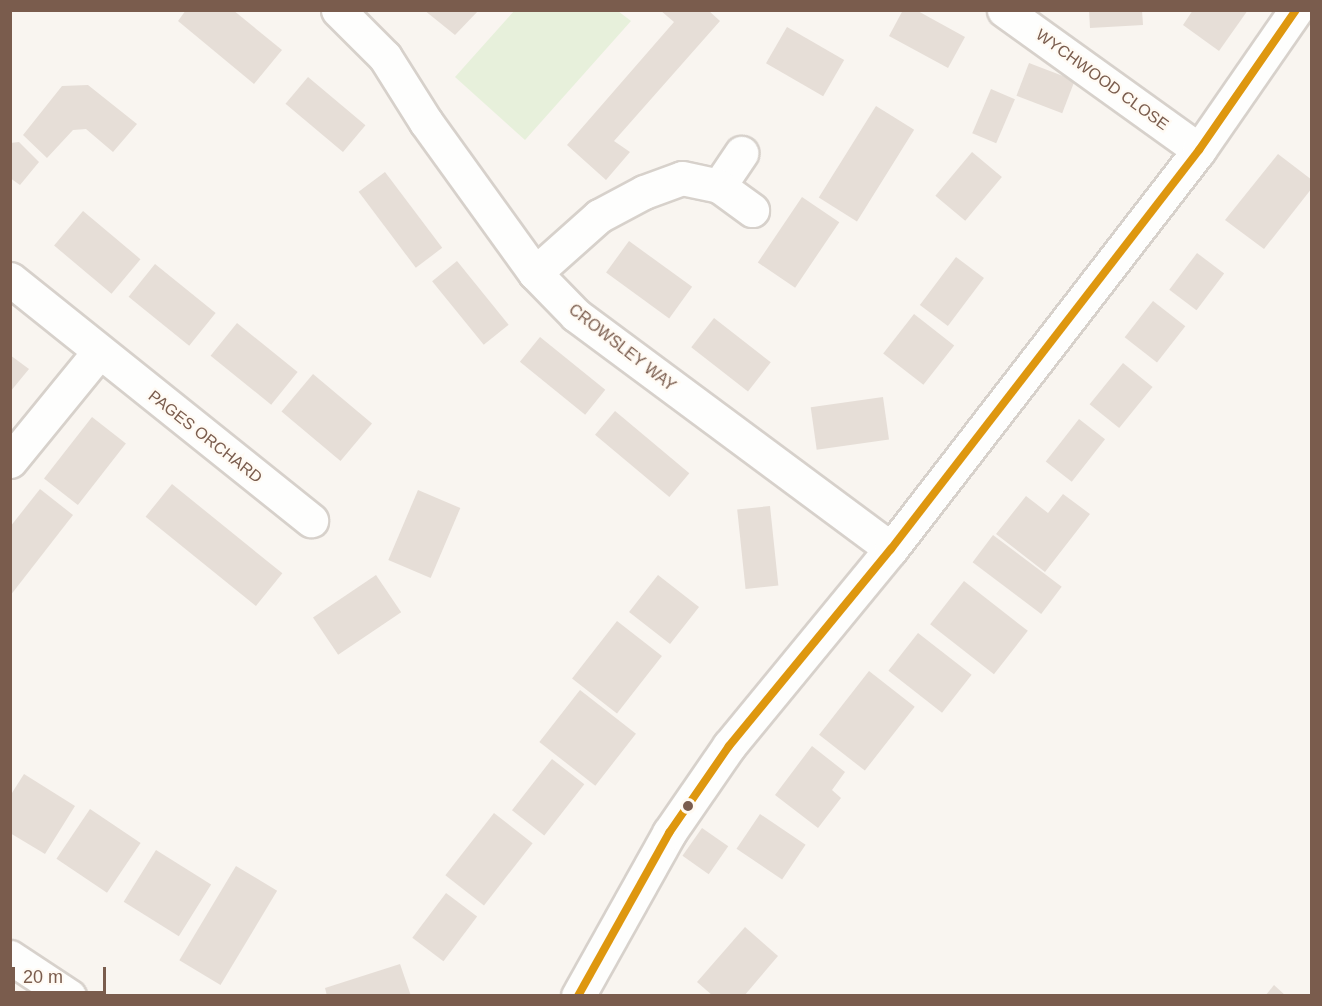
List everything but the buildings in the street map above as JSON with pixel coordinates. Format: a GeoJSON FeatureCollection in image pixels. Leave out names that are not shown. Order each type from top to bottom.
{"type":"FeatureCollection","features":[{"type":"Feature","properties":{"kind":"street","name":"CROWSLEY WAY"},"geometry":{"type":"LineString","coordinates":[[338,10],[385,57],[426,122],[535,273],[576,315],[891,549]]}},
{"type":"Feature","properties":{"kind":"street","name":"WYCHWOOD CLOSE"},"geometry":{"type":"LineString","coordinates":[[1004,10],[1199,150]]}},
{"type":"Feature","properties":{"kind":"street"},"geometry":{"type":"LineString","coordinates":[[578,996],[669,833],[722,755],[891,549],[1199,150],[1296,10]]}},
{"type":"Feature","properties":{"kind":"street"},"geometry":{"type":"LineString","coordinates":[[719,186],[741,153]]}},
{"type":"Feature","properties":{"kind":"street"},"geometry":{"type":"LineString","coordinates":[[535,273],[599,216],[644,192],[682,178],[719,186],[752,210]]}},
{"type":"Feature","properties":{"kind":"street","name":"PAGES ORCHARD"},"geometry":{"type":"LineString","coordinates":[[10,279],[312,520]]}},
{"type":"Feature","properties":{"kind":"street"},"geometry":{"type":"LineString","coordinates":[[10,461],[99,352]]}},
{"type":"Feature","properties":{"kind":"street"},"geometry":{"type":"LineString","coordinates":[[10,957],[69,996]]}},
{"type":"Feature","properties":{"kind":"green space"},"geometry":{"type":"Polygon","coordinates":[[[514,11],[618,11],[631,21],[525,140],[455,77],[514,11]]]}},
{"type":"Feature","properties":{"kind":"transit line"},"geometry":{"type":"LineString","coordinates":[[578,996],[669,833],[729,746],[891,549],[1199,150],[1296,10]]}}]}
